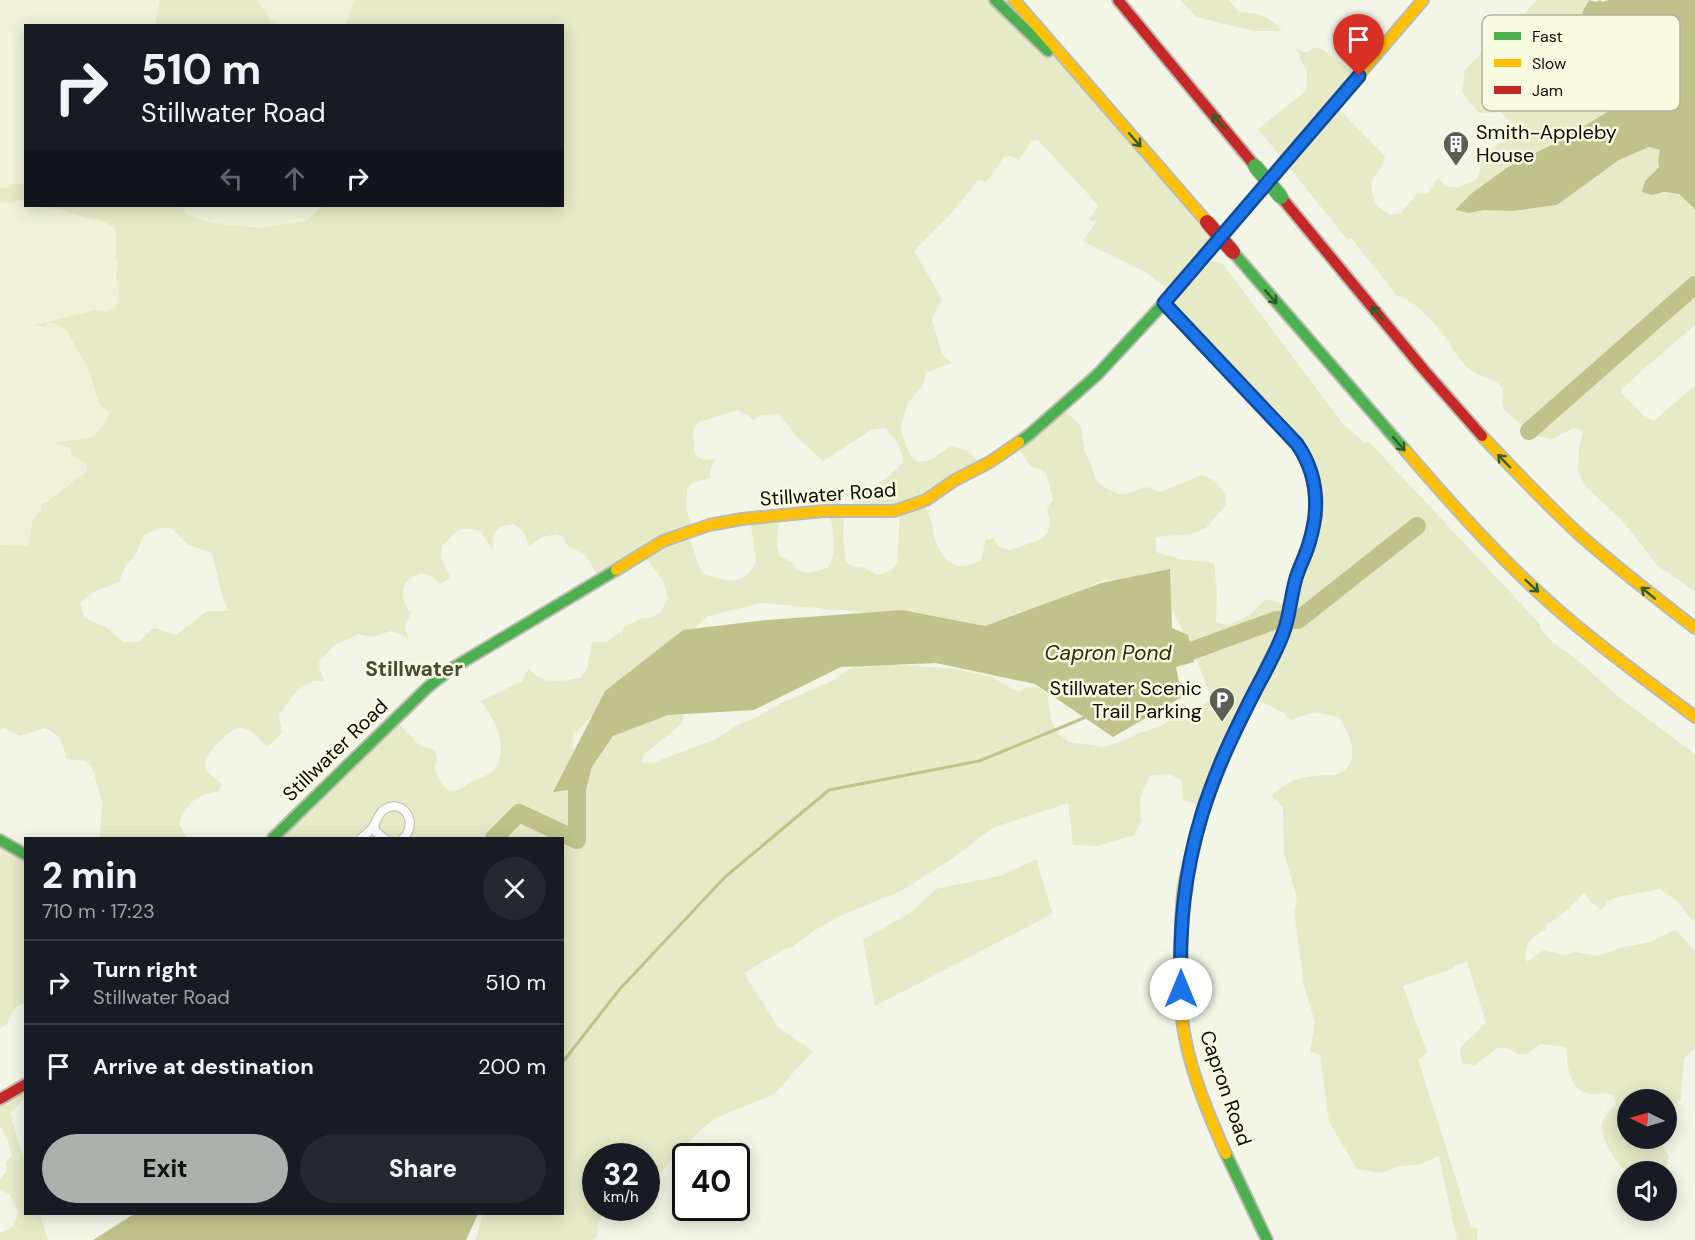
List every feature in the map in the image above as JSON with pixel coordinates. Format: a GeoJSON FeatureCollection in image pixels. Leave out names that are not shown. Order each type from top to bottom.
{"type":"FeatureCollection","features":[{"type":"Feature","properties":{"kind":"main road"},"geometry":{"type":"LineString","coordinates":[[995,0],[1117,118]]}},
{"type":"Feature","properties":{"kind":"main road"},"geometry":{"type":"LineString","coordinates":[[1014,0],[1445,496],[1503,558],[1557,609],[1614,656],[1695,717]]}},
{"type":"Feature","properties":{"kind":"main road"},"geometry":{"type":"LineString","coordinates":[[1118,0],[1426,373],[1500,457],[1550,508],[1584,538],[1640,586],[1695,628]]}},
{"type":"Feature","properties":{"kind":"main road","name":"Stillwater Road"},"geometry":{"type":"LineString","coordinates":[[274,837],[428,687],[451,669],[652,547],[698,528],[742,519],[824,511],[894,511],[926,500],[955,480],[990,462],[1030,434],[1097,375],[1164,303],[1423,0]]}},
{"type":"Feature","properties":{"kind":"main road","name":"Capron Road"},"geometry":{"type":"LineString","coordinates":[[1164,303],[1297,444],[1310,466],[1315,488],[1316,516],[1296,578],[1284,631],[1222,757],[1202,814],[1185,887],[1181,932],[1181,1009],[1194,1068],[1219,1138],[1267,1240]]}},
{"type":"Feature","properties":{"kind":"main road"},"geometry":{"type":"LineString","coordinates":[[0,840],[24,854]]}},
{"type":"Feature","properties":{"kind":"main road"},"geometry":{"type":"LineString","coordinates":[[0,1099],[24,1085]]}},
{"type":"Feature","properties":{"kind":"street"},"geometry":{"type":"LineString","coordinates":[[362,837],[374,825],[378,815],[390,807],[402,808],[407,812],[410,826],[408,834],[404,837]]}},
{"type":"Feature","properties":{"kind":"street"},"geometry":{"type":"LineString","coordinates":[[374,825],[376,832],[383,837]]}},
{"type":"Feature","properties":{"kind":"shaded area"},"geometry":{"type":"Polygon","coordinates":[[[0,0],[160,0],[155,24],[24,24],[24,184],[11,184],[6,188],[0,188],[0,0]]]}},
{"type":"Feature","properties":{"kind":"shaded area"},"geometry":{"type":"Polygon","coordinates":[[[160,0],[256,0],[274,24],[155,24],[160,0]]]}},
{"type":"Feature","properties":{"kind":"shaded area"},"geometry":{"type":"Polygon","coordinates":[[[256,0],[355,0],[346,24],[274,24],[256,0]]]}},
{"type":"Feature","properties":{"kind":"shaded area"},"geometry":{"type":"Polygon","coordinates":[[[355,0],[996,0],[1081,83],[1217,235],[1203,259],[1222,263],[1344,425],[1365,443],[1372,445],[1540,624],[1540,628],[1552,642],[1575,658],[1620,698],[1695,754],[1695,916],[1693,921],[1677,901],[1660,889],[1617,897],[1608,901],[1602,910],[1590,901],[1584,892],[1567,910],[1546,925],[1546,929],[1532,938],[1525,951],[1527,962],[1544,950],[1563,955],[1576,952],[1598,956],[1624,947],[1651,942],[1674,930],[1695,952],[1695,1048],[1684,1059],[1681,1099],[1677,1102],[1677,1089],[1617,1089],[1617,1149],[1664,1149],[1669,1156],[1668,1161],[1617,1161],[1608,1147],[1601,1127],[1604,1118],[1616,1104],[1614,1097],[1583,1092],[1578,1088],[1570,1076],[1566,1047],[1540,1044],[1527,1054],[1518,1054],[1507,1048],[1497,1048],[1475,1065],[1462,1063],[1460,1048],[1486,1023],[1467,962],[1403,986],[1427,1052],[1418,1059],[1471,1227],[1477,1228],[1477,1240],[1457,1240],[1439,1156],[1418,1165],[1401,1166],[1380,1173],[1357,1169],[1329,1122],[1320,1055],[1310,1052],[1315,1022],[1304,986],[1294,912],[1297,898],[1284,853],[1283,808],[1273,797],[1273,794],[1280,788],[1296,779],[1338,774],[1346,769],[1351,762],[1352,747],[1339,717],[1314,712],[1290,720],[1283,712],[1258,701],[1233,743],[1208,808],[1183,800],[1181,780],[1169,774],[1151,775],[1141,796],[1142,820],[1134,835],[1097,846],[1073,845],[1068,803],[992,828],[953,858],[901,891],[844,914],[815,930],[791,948],[787,948],[744,973],[778,1027],[813,1051],[774,1094],[714,1119],[688,1143],[672,1143],[672,1160],[660,1173],[660,1143],[582,1143],[582,1221],[599,1221],[598,1235],[592,1240],[476,1240],[483,1215],[564,1215],[564,837],[272,837],[395,720],[420,746],[435,749],[437,759],[434,768],[449,790],[459,789],[491,772],[499,761],[500,737],[481,701],[522,681],[529,668],[539,678],[545,680],[580,678],[587,669],[592,642],[607,642],[621,631],[621,637],[623,628],[642,618],[651,618],[660,613],[668,599],[663,581],[643,554],[599,578],[586,556],[567,545],[563,537],[557,534],[542,537],[529,546],[524,533],[514,524],[503,526],[494,534],[493,550],[480,531],[462,529],[458,531],[442,546],[441,559],[450,575],[449,579],[440,584],[433,577],[421,573],[409,579],[403,588],[403,597],[411,613],[405,626],[409,641],[402,634],[391,631],[372,637],[359,634],[334,645],[319,662],[325,682],[318,681],[304,686],[293,696],[279,715],[282,733],[267,747],[252,732],[241,728],[230,732],[212,750],[206,768],[222,784],[217,792],[203,795],[188,806],[179,824],[186,837],[100,837],[102,801],[92,767],[85,761],[67,759],[60,740],[45,728],[20,736],[3,728],[0,730],[0,545],[24,546],[28,544],[33,519],[41,510],[41,504],[46,503],[73,482],[74,478],[78,478],[87,471],[86,463],[72,456],[70,447],[52,443],[94,437],[107,420],[109,412],[99,404],[89,370],[66,330],[50,323],[45,327],[35,325],[95,310],[107,312],[116,306],[119,294],[116,272],[118,263],[116,232],[105,222],[48,207],[181,207],[189,216],[212,223],[261,228],[306,221],[321,207],[564,207],[564,24],[345,24],[355,0]],[[1038,140],[1032,141],[1019,160],[1011,156],[1004,157],[986,182],[978,180],[950,215],[914,251],[942,299],[932,319],[942,354],[952,363],[927,372],[922,387],[907,404],[901,429],[907,449],[913,459],[919,462],[930,460],[951,446],[956,447],[972,455],[980,467],[923,503],[931,519],[940,552],[949,562],[965,566],[981,560],[986,540],[994,538],[998,547],[1010,550],[1042,539],[1048,532],[1050,523],[1047,508],[1053,500],[1046,473],[1031,467],[1016,445],[1061,406],[1081,427],[1085,453],[1096,480],[1104,487],[1118,494],[1126,494],[1146,487],[1160,492],[1202,475],[1215,481],[1226,496],[1226,505],[1205,529],[1190,534],[1156,537],[1156,552],[1180,559],[1214,563],[1217,592],[1216,622],[1227,625],[1249,616],[1266,599],[1287,605],[1307,545],[1314,489],[1304,456],[1170,300],[1170,289],[1149,274],[1084,242],[1083,240],[1096,223],[1097,220],[1089,221],[1098,205],[1038,140]],[[737,410],[699,422],[693,430],[695,454],[703,460],[716,459],[710,469],[710,478],[693,482],[687,489],[686,508],[692,528],[689,536],[701,572],[731,580],[743,578],[756,561],[750,519],[779,518],[777,545],[780,556],[793,563],[797,570],[809,573],[828,568],[834,548],[830,512],[844,511],[843,537],[846,562],[853,567],[865,568],[877,575],[891,571],[897,563],[900,511],[853,510],[854,484],[874,485],[903,462],[901,452],[892,435],[885,428],[871,430],[823,461],[800,440],[778,414],[761,415],[753,420],[737,410]],[[160,528],[144,535],[136,554],[125,566],[119,582],[95,591],[80,602],[84,618],[106,627],[123,642],[138,642],[154,628],[176,635],[207,611],[229,611],[223,599],[212,553],[187,544],[171,528],[160,528]],[[1155,572],[1126,580],[1104,580],[1081,590],[1018,642],[962,621],[761,603],[708,616],[574,734],[572,748],[578,752],[630,728],[683,708],[683,723],[644,754],[641,762],[652,763],[716,739],[739,724],[834,680],[854,666],[867,662],[955,669],[992,677],[1014,690],[1020,691],[1028,687],[1040,688],[1047,695],[1052,723],[1059,734],[1069,742],[1104,747],[1159,727],[1184,712],[1197,712],[1208,701],[1210,694],[1193,651],[1155,572]]]}},
{"type":"Feature","properties":{"kind":"shaded area"},"geometry":{"type":"Polygon","coordinates":[[[1180,0],[1229,0],[1239,12],[1263,16],[1282,31],[1254,31],[1196,17],[1180,0]]]}},
{"type":"Feature","properties":{"kind":"shaded area"},"geometry":{"type":"Polygon","coordinates":[[[1537,0],[1590,0],[1584,7],[1586,15],[1523,15],[1537,0]]]}},
{"type":"Feature","properties":{"kind":"shaded area"},"geometry":{"type":"Polygon","coordinates":[[[1315,47],[1324,50],[1357,75],[1335,105],[1385,156],[1383,164],[1371,182],[1377,205],[1390,215],[1401,213],[1417,194],[1428,193],[1438,178],[1447,186],[1452,187],[1477,179],[1481,168],[1478,156],[1522,131],[1500,112],[1479,113],[1462,92],[1465,70],[1482,52],[1482,111],[1609,111],[1563,139],[1508,167],[1469,213],[1484,210],[1513,211],[1557,205],[1619,160],[1649,147],[1660,150],[1659,167],[1645,181],[1652,195],[1676,194],[1695,209],[1695,325],[1622,388],[1621,392],[1643,415],[1654,421],[1695,385],[1695,591],[1658,566],[1621,519],[1588,489],[1578,469],[1579,448],[1583,432],[1573,428],[1552,439],[1533,435],[1505,411],[1502,404],[1503,388],[1495,381],[1467,367],[1427,316],[1408,300],[1401,296],[1398,297],[1351,238],[1347,239],[1258,129],[1306,91],[1307,73],[1297,48],[1302,52],[1308,52],[1315,47]]]}},
{"type":"Feature","properties":{"kind":"shaded area"},"geometry":{"type":"Polygon","coordinates":[[[11,184],[24,184],[24,201],[0,202],[0,188],[6,188],[11,184]]]}},
{"type":"Feature","properties":{"kind":"shaded area"},"geometry":{"type":"Polygon","coordinates":[[[21,200],[24,201],[24,207],[48,207],[105,222],[114,227],[118,263],[116,272],[119,294],[116,306],[107,312],[95,310],[50,323],[66,330],[89,370],[99,404],[109,412],[107,420],[94,437],[54,443],[70,446],[86,463],[87,471],[46,503],[33,519],[28,544],[24,546],[0,545],[0,202],[10,203],[21,200]]]}},
{"type":"Feature","properties":{"kind":"shaded area"},"geometry":{"type":"Polygon","coordinates":[[[181,207],[321,207],[306,221],[261,228],[212,223],[189,216],[181,207]]]}},
{"type":"Feature","properties":{"kind":"shaded area"},"geometry":{"type":"Polygon","coordinates":[[[0,841],[24,855],[24,1003],[12,1013],[8,1023],[0,1028],[0,841]]]}},
{"type":"Feature","properties":{"kind":"shaded area"},"geometry":{"type":"Polygon","coordinates":[[[1036,859],[1052,914],[875,1006],[863,940],[913,911],[936,889],[1000,876],[1036,859]]]}},
{"type":"Feature","properties":{"kind":"shaded area"},"geometry":{"type":"Polygon","coordinates":[[[24,1084],[24,1099],[10,1113],[24,1161],[24,1215],[40,1215],[48,1240],[0,1240],[0,1233],[12,1227],[19,1213],[10,1195],[0,1189],[0,1179],[7,1171],[6,1163],[12,1155],[8,1140],[0,1126],[0,1098],[24,1084]]]}},
{"type":"Feature","properties":{"kind":"water"},"geometry":{"type":"Polygon","coordinates":[[[1590,0],[1602,2],[1608,0],[1695,0],[1695,209],[1679,194],[1664,192],[1652,195],[1642,192],[1645,181],[1659,167],[1660,150],[1649,147],[1619,160],[1557,205],[1513,211],[1484,210],[1469,213],[1455,210],[1472,193],[1508,167],[1563,139],[1609,111],[1680,111],[1680,15],[1582,15],[1590,0]]]}},
{"type":"Feature","properties":{"kind":"water","name":"Capron Pond"},"geometry":{"type":"Polygon","coordinates":[[[1170,569],[1172,628],[1188,635],[1194,662],[1176,667],[1182,697],[1113,737],[1035,684],[936,663],[841,667],[754,710],[668,715],[613,736],[577,789],[553,792],[605,691],[683,630],[767,620],[902,610],[985,626],[1101,583],[1170,569]]]}},
{"type":"Feature","properties":{"kind":"water"},"geometry":{"type":"Polygon","coordinates":[[[132,1215],[478,1215],[466,1240],[93,1240],[132,1215]]]}},
{"type":"Feature","properties":{"kind":"waterway"},"geometry":{"type":"LineString","coordinates":[[1529,431],[1695,285]]}},
{"type":"Feature","properties":{"kind":"waterway"},"geometry":{"type":"LineString","coordinates":[[1167,653],[1191,651],[1276,620],[1298,620],[1417,526]]}},
{"type":"Feature","properties":{"kind":"waterway"},"geometry":{"type":"LineString","coordinates":[[564,1060],[619,990],[725,877],[829,790],[979,761],[1084,718],[1085,714]]}},
{"type":"Feature","properties":{"kind":"waterway"},"geometry":{"type":"LineString","coordinates":[[495,837],[519,813],[577,840],[577,789],[583,765]]}},
{"type":"Feature","properties":{"kind":"traffic: fast"},"geometry":{"type":"LineString","coordinates":[[995,0],[1048,51]]}},
{"type":"Feature","properties":{"kind":"traffic: fast"},"geometry":{"type":"LineString","coordinates":[[1019,442],[1097,375],[1164,303],[1314,127]]}},
{"type":"Feature","properties":{"kind":"traffic: fast"},"geometry":{"type":"LineString","coordinates":[[1255,166],[1281,197]]}},
{"type":"Feature","properties":{"kind":"traffic: fast"},"geometry":{"type":"LineString","coordinates":[[1233,252],[1405,450]]}},
{"type":"Feature","properties":{"kind":"traffic: fast"},"geometry":{"type":"LineString","coordinates":[[1208,797],[1222,757],[1284,631],[1296,578],[1314,522]]}},
{"type":"Feature","properties":{"kind":"traffic: fast"},"geometry":{"type":"LineString","coordinates":[[274,837],[428,687],[451,669],[616,570]]}},
{"type":"Feature","properties":{"kind":"traffic: fast"},"geometry":{"type":"LineString","coordinates":[[0,840],[24,854]]}},
{"type":"Feature","properties":{"kind":"traffic: fast"},"geometry":{"type":"LineString","coordinates":[[1226,1154],[1267,1240]]}},
{"type":"Feature","properties":{"kind":"traffic: slow"},"geometry":{"type":"LineString","coordinates":[[1014,0],[1207,222]]}},
{"type":"Feature","properties":{"kind":"traffic: slow"},"geometry":{"type":"LineString","coordinates":[[1314,127],[1423,0]]}},
{"type":"Feature","properties":{"kind":"traffic: slow"},"geometry":{"type":"LineString","coordinates":[[1164,303],[1297,444],[1307,461],[1312,478],[1316,516],[1314,522]]}},
{"type":"Feature","properties":{"kind":"traffic: slow"},"geometry":{"type":"LineString","coordinates":[[1482,436],[1580,535],[1695,628]]}},
{"type":"Feature","properties":{"kind":"traffic: slow"},"geometry":{"type":"LineString","coordinates":[[616,570],[663,541],[709,525],[742,519],[824,511],[894,511],[926,500],[1019,442]]}},
{"type":"Feature","properties":{"kind":"traffic: slow"},"geometry":{"type":"LineString","coordinates":[[1405,450],[1478,532],[1537,591],[1591,637],[1695,717]]}},
{"type":"Feature","properties":{"kind":"traffic: slow"},"geometry":{"type":"LineString","coordinates":[[1208,797],[1194,841],[1184,886],[1181,927],[1181,1005],[1183,1028],[1192,1065],[1204,1102],[1226,1154]]}},
{"type":"Feature","properties":{"kind":"traffic: jam"},"geometry":{"type":"LineString","coordinates":[[1118,0],[1255,166]]}},
{"type":"Feature","properties":{"kind":"traffic: jam"},"geometry":{"type":"LineString","coordinates":[[1281,197],[1424,370],[1482,436]]}},
{"type":"Feature","properties":{"kind":"traffic: jam"},"geometry":{"type":"LineString","coordinates":[[1207,222],[1233,252]]}},
{"type":"Feature","properties":{"kind":"traffic: jam"},"geometry":{"type":"LineString","coordinates":[[0,1099],[24,1085]]}},
{"type":"Feature","properties":{"kind":"place","name":"Smith-Appleby House"},"geometry":{"type":"Point","coordinates":[1456,167]}},
{"type":"Feature","properties":{"kind":"place","name":"Stillwater Scenic Trail Parking"},"geometry":{"type":"Point","coordinates":[1222,723]}},
{"type":"Feature","properties":{"kind":"district","name":"Stillwater"},"geometry":{"type":"Point","coordinates":[414,669]}},
{"type":"Feature","properties":{"kind":"route"},"geometry":{"type":"LineString","coordinates":[[1181,989],[1181,932],[1185,887],[1202,814],[1222,757],[1284,631],[1296,578],[1316,516],[1316,501],[1310,466],[1297,444],[1164,303],[1359,76]]}}]}
